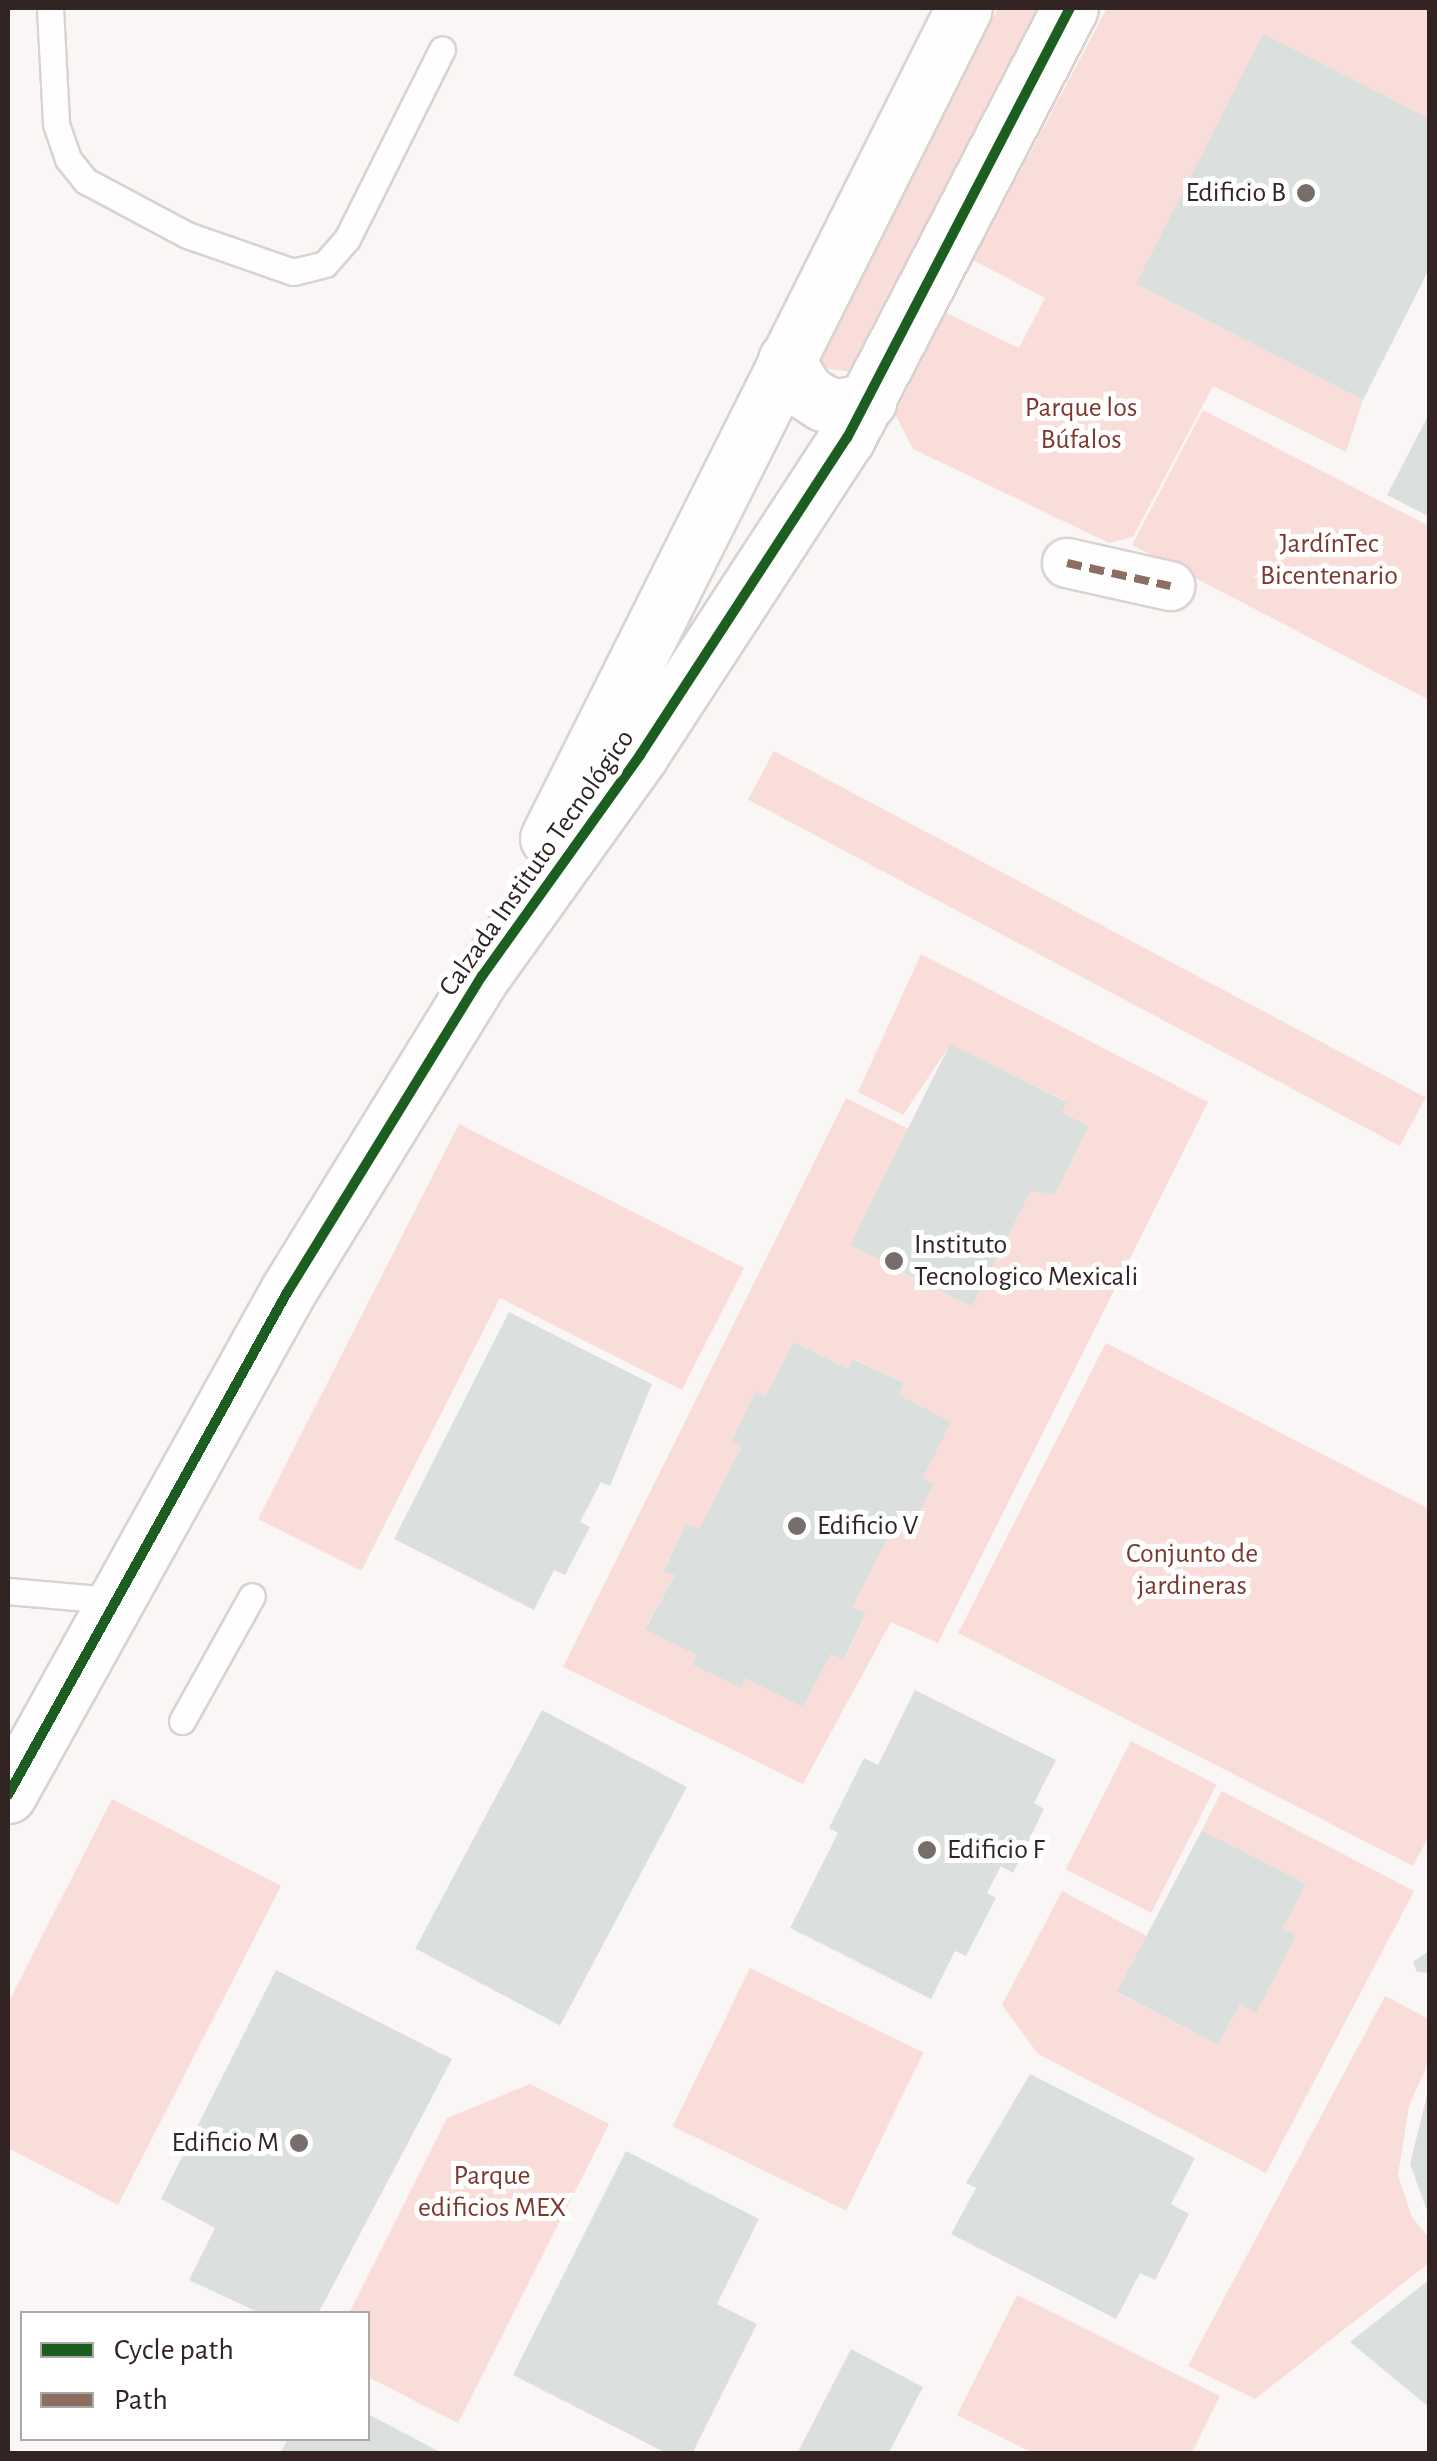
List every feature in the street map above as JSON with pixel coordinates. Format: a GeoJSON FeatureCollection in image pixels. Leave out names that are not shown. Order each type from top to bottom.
{"type":"FeatureCollection","features":[{"type":"Feature","properties":{"kind":"street","name":"Calzada Instituto Tecnológico"},"geometry":{"type":"LineString","coordinates":[[482,976],[964,8]]}},
{"type":"Feature","properties":{"kind":"street","name":"Calzada Instituto Tecnológico"},"geometry":{"type":"LineString","coordinates":[[8,1794],[110,1600],[288,1291],[482,976],[640,755],[868,402],[1070,8]]}},
{"type":"Feature","properties":{"kind":"street"},"geometry":{"type":"LineString","coordinates":[[786,360],[806,392],[823,402],[838,408],[868,402]]}},
{"type":"Feature","properties":{"kind":"street"},"geometry":{"type":"LineString","coordinates":[[1067,563],[1170,586]]}},
{"type":"Feature","properties":{"kind":"lane"},"geometry":{"type":"LineString","coordinates":[[50,8],[56,124],[68,159],[86,181],[186,235],[293,272],[325,264],[348,239],[442,48]]}},
{"type":"Feature","properties":{"kind":"lane"},"geometry":{"type":"LineString","coordinates":[[8,1590],[110,1600]]}},
{"type":"Feature","properties":{"kind":"lane"},"geometry":{"type":"LineString","coordinates":[[182,1721],[252,1596]]}},
{"type":"Feature","properties":{"kind":"green space"},"geometry":{"type":"Polygon","coordinates":[[[998,8],[1048,8],[853,372],[814,367],[998,8]]]}},
{"type":"Feature","properties":{"kind":"green space","name":"Parque los Búfalos"},"geometry":{"type":"Polygon","coordinates":[[[1107,8],[1429,8],[1429,119],[1136,284],[1363,400],[1346,452],[1213,386],[1133,537],[1109,543],[913,449],[895,414],[944,312],[1019,348],[1045,298],[973,260],[1107,8]]]}},
{"type":"Feature","properties":{"kind":"green space","name":"JardínTec Bicentenario"},"geometry":{"type":"Polygon","coordinates":[[[1203,410],[1429,526],[1429,700],[1132,545],[1203,410]]]}},
{"type":"Feature","properties":{"kind":"green space"},"geometry":{"type":"Polygon","coordinates":[[[774,751],[1426,1097],[1400,1146],[748,800],[774,751]]]}},
{"type":"Feature","properties":{"kind":"green space"},"geometry":{"type":"Polygon","coordinates":[[[921,954],[1208,1102],[938,1643],[891,1622],[803,1784],[563,1667],[846,1098],[909,1129],[851,1245],[972,1307],[1031,1191],[1055,1195],[1089,1126],[1062,1112],[1066,1101],[950,1045],[903,1115],[858,1092],[921,954]],[[794,1342],[765,1396],[756,1392],[733,1440],[741,1448],[699,1528],[686,1524],[663,1571],[675,1575],[645,1628],[696,1655],[694,1665],[741,1687],[745,1678],[803,1707],[831,1654],[845,1659],[866,1614],[853,1607],[895,1524],[910,1531],[933,1484],[923,1478],[950,1422],[899,1395],[904,1383],[854,1359],[848,1369],[794,1342]]]}},
{"type":"Feature","properties":{"kind":"green space"},"geometry":{"type":"Polygon","coordinates":[[[459,1124],[744,1268],[682,1390],[500,1298],[361,1571],[258,1519],[459,1124]]]}},
{"type":"Feature","properties":{"kind":"green space","name":"Conjunto de jardineras"},"geometry":{"type":"Polygon","coordinates":[[[1106,1343],[1429,1509],[1430,1834],[1413,1866],[958,1633],[1106,1343]]]}},
{"type":"Feature","properties":{"kind":"green space"},"geometry":{"type":"Polygon","coordinates":[[[1131,1741],[1217,1785],[1151,1913],[1066,1869],[1131,1741]]]}},
{"type":"Feature","properties":{"kind":"green space"},"geometry":{"type":"Polygon","coordinates":[[[1222,1791],[1414,1891],[1266,2173],[1038,2054],[1002,2005],[1062,1891],[1147,1936],[1118,1993],[1218,2045],[1240,2004],[1255,2012],[1296,1935],[1283,1928],[1306,1884],[1202,1830],[1222,1791]]]}},
{"type":"Feature","properties":{"kind":"green space"},"geometry":{"type":"Polygon","coordinates":[[[112,1799],[281,1886],[118,2205],[8,2148],[8,2003],[112,1799]]]}},
{"type":"Feature","properties":{"kind":"green space"},"geometry":{"type":"Polygon","coordinates":[[[750,1968],[923,2053],[846,2211],[673,2126],[750,1968]]]}},
{"type":"Feature","properties":{"kind":"green space"},"geometry":{"type":"Polygon","coordinates":[[[1385,1996],[1429,2019],[1429,2061],[1409,2106],[1398,2175],[1412,2217],[1429,2238],[1429,2263],[1255,2399],[1188,2366],[1385,1996]]]}},
{"type":"Feature","properties":{"kind":"green space","name":"Parque edificios MEX"},"geometry":{"type":"Polygon","coordinates":[[[530,2084],[609,2124],[458,2423],[370,2378],[370,2311],[350,2311],[447,2118],[530,2084]]]}},
{"type":"Feature","properties":{"kind":"green space"},"geometry":{"type":"Polygon","coordinates":[[[1017,2295],[1220,2396],[1192,2453],[1033,2453],[957,2415],[1017,2295]]]}},
{"type":"Feature","properties":{"kind":"building","name":"Edificio B"},"geometry":{"type":"Polygon","coordinates":[[[1263,34],[1430,119],[1430,267],[1363,400],[1136,284],[1263,34]]]}},
{"type":"Feature","properties":{"kind":"building"},"geometry":{"type":"Polygon","coordinates":[[[1430,412],[1430,517],[1387,495],[1430,412]]]}},
{"type":"Feature","properties":{"kind":"building"},"geometry":{"type":"Polygon","coordinates":[[[950,1044],[1067,1102],[1062,1112],[1089,1126],[1055,1195],[1031,1191],[972,1307],[850,1245],[950,1044]]]}},
{"type":"Feature","properties":{"kind":"building"},"geometry":{"type":"Polygon","coordinates":[[[509,1312],[652,1384],[610,1486],[601,1482],[580,1522],[590,1527],[565,1575],[554,1570],[534,1610],[394,1539],[509,1312]]]}},
{"type":"Feature","properties":{"kind":"building","name":"Edificio V"},"geometry":{"type":"Polygon","coordinates":[[[794,1342],[848,1369],[853,1359],[904,1383],[899,1395],[951,1422],[923,1478],[934,1484],[909,1531],[895,1524],[853,1607],[866,1613],[844,1660],[831,1654],[803,1707],[745,1678],[742,1688],[693,1665],[696,1655],[645,1629],[675,1575],[663,1572],[686,1524],[699,1528],[741,1448],[732,1440],[756,1391],[765,1396],[794,1342]]]}},
{"type":"Feature","properties":{"kind":"building","name":"Edificio F"},"geometry":{"type":"Polygon","coordinates":[[[915,1690],[1056,1760],[1034,1803],[1044,1809],[1013,1873],[1001,1866],[987,1893],[996,1898],[966,1956],[955,1951],[931,1999],[790,1928],[838,1833],[829,1828],[864,1758],[878,1765],[915,1690]]]}},
{"type":"Feature","properties":{"kind":"building"},"geometry":{"type":"Polygon","coordinates":[[[542,1710],[687,1787],[560,2025],[415,1948],[542,1710]]]}},
{"type":"Feature","properties":{"kind":"building"},"geometry":{"type":"Polygon","coordinates":[[[1202,1830],[1306,1884],[1283,1928],[1296,1935],[1256,2013],[1240,2004],[1218,2045],[1117,1992],[1202,1830]]]}},
{"type":"Feature","properties":{"kind":"building"},"geometry":{"type":"Polygon","coordinates":[[[1430,1950],[1430,1973],[1417,1972],[1413,1962],[1430,1950]]]}},
{"type":"Feature","properties":{"kind":"building","name":"Edificio M"},"geometry":{"type":"Polygon","coordinates":[[[276,1970],[452,2059],[320,2311],[256,2311],[189,2280],[215,2228],[161,2199],[276,1970]]]}},
{"type":"Feature","properties":{"kind":"building"},"geometry":{"type":"Polygon","coordinates":[[[1030,2074],[1195,2158],[1171,2204],[1189,2214],[1155,2280],[1140,2273],[1116,2319],[951,2234],[976,2188],[966,2183],[1030,2074]]]}},
{"type":"Feature","properties":{"kind":"building"},"geometry":{"type":"Polygon","coordinates":[[[1430,2083],[1430,2219],[1410,2164],[1430,2083]]]}},
{"type":"Feature","properties":{"kind":"building"},"geometry":{"type":"Polygon","coordinates":[[[626,2151],[759,2219],[717,2304],[757,2324],[692,2454],[668,2454],[513,2375],[626,2151]]]}},
{"type":"Feature","properties":{"kind":"building"},"geometry":{"type":"Polygon","coordinates":[[[1430,2279],[1430,2408],[1350,2342],[1430,2279]]]}},
{"type":"Feature","properties":{"kind":"building"},"geometry":{"type":"Polygon","coordinates":[[[851,2349],[923,2387],[888,2454],[797,2454],[851,2349]]]}},
{"type":"Feature","properties":{"kind":"building"},"geometry":{"type":"Polygon","coordinates":[[[370,2415],[444,2454],[280,2454],[286,2441],[370,2441],[370,2415]]]}},
{"type":"Feature","properties":{"kind":"marked path"},"geometry":{"type":"LineString","coordinates":[[1067,563],[1170,586]]}},
{"type":"Feature","properties":{"kind":"cycle path"},"geometry":{"type":"LineString","coordinates":[[8,1795],[288,1291],[482,976],[640,755],[847,438],[1070,8]]}},
{"type":"Feature","properties":{"kind":"place","name":"Edificio B"},"geometry":{"type":"Point","coordinates":[1306,193]}},
{"type":"Feature","properties":{"kind":"place","name":"Instituto Tecnologico Mexicali"},"geometry":{"type":"Point","coordinates":[894,1261]}},
{"type":"Feature","properties":{"kind":"place","name":"Edificio V"},"geometry":{"type":"Point","coordinates":[797,1526]}},
{"type":"Feature","properties":{"kind":"place","name":"Edificio F"},"geometry":{"type":"Point","coordinates":[927,1850]}},
{"type":"Feature","properties":{"kind":"place","name":"Edificio M"},"geometry":{"type":"Point","coordinates":[299,2143]}}]}
